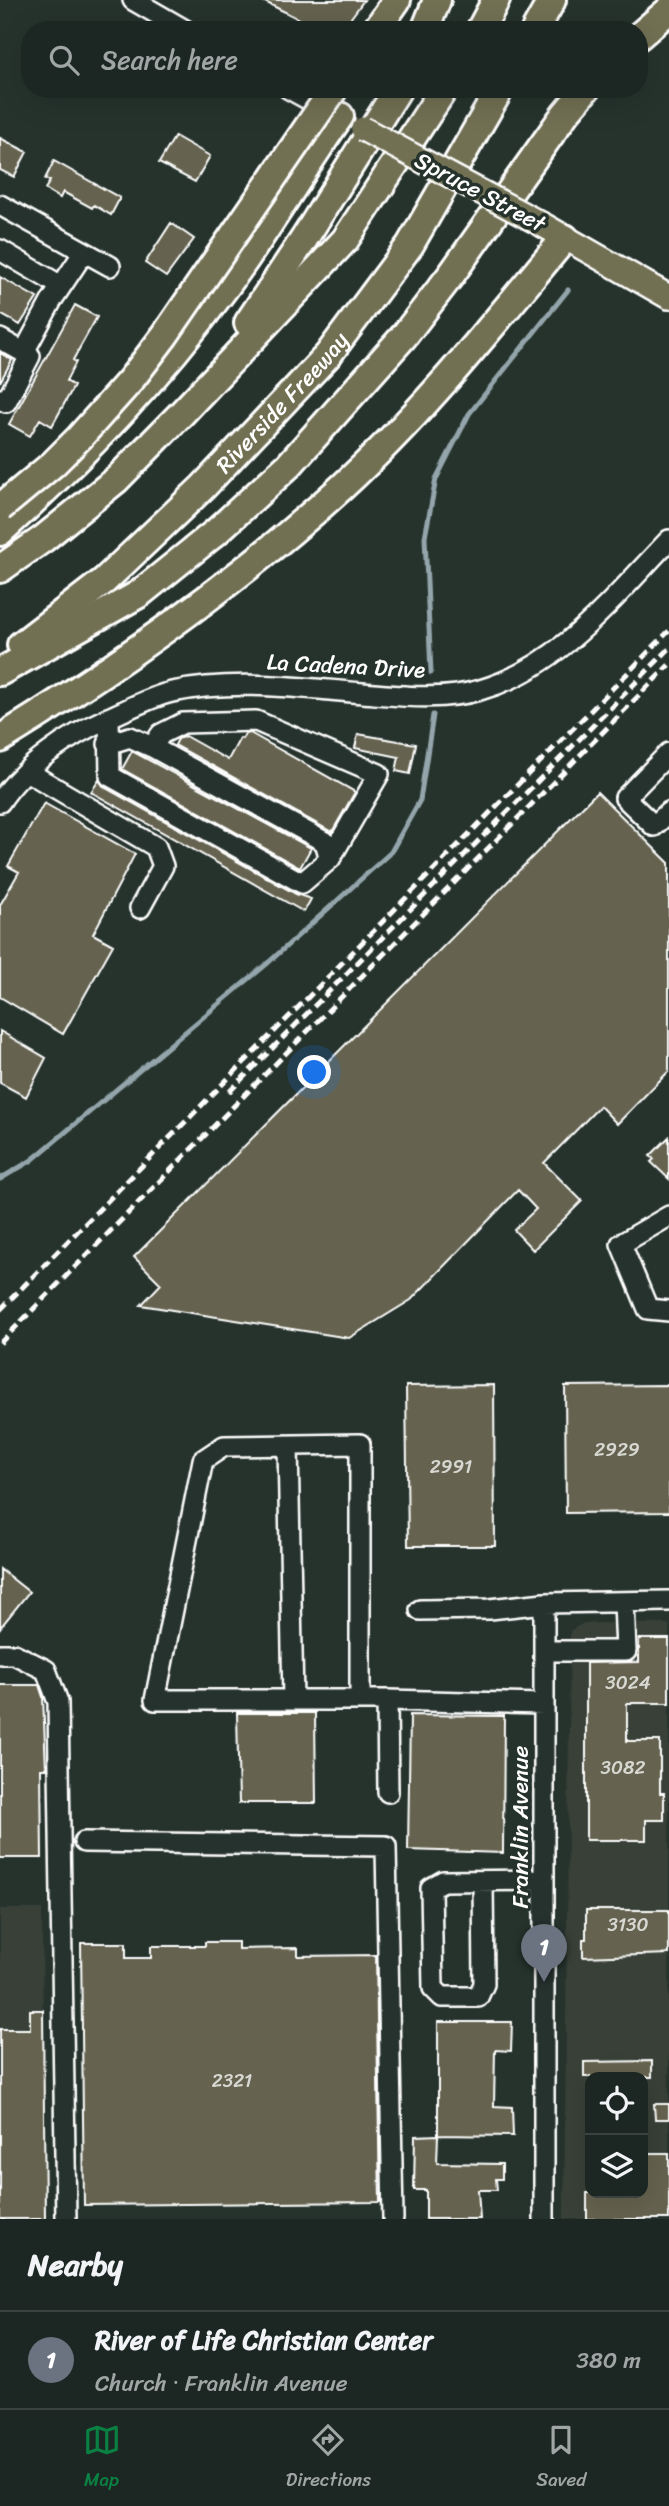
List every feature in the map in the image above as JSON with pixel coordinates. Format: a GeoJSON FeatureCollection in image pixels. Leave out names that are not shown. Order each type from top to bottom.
{"type":"FeatureCollection","features":[{"type":"Feature","properties":{"kind":"highway"},"geometry":{"type":"LineString","coordinates":[[382,21],[397,0]]}},
{"type":"Feature","properties":{"kind":"highway"},"geometry":{"type":"LineString","coordinates":[[429,21],[437,0]]}},
{"type":"Feature","properties":{"kind":"highway"},"geometry":{"type":"LineString","coordinates":[[485,21],[496,0]]}},
{"type":"Feature","properties":{"kind":"highway"},"geometry":{"type":"LineString","coordinates":[[540,21],[552,0]]}},
{"type":"Feature","properties":{"kind":"highway"},"geometry":{"type":"LineString","coordinates":[[648,28],[669,10]]}},
{"type":"Feature","properties":{"kind":"highway"},"geometry":{"type":"LineString","coordinates":[[0,508],[47,470],[130,381],[165,335],[328,98]]}},
{"type":"Feature","properties":{"kind":"highway"},"geometry":{"type":"LineString","coordinates":[[181,414],[262,303],[392,98]]}},
{"type":"Feature","properties":{"kind":"highway"},"geometry":{"type":"LineString","coordinates":[[0,569],[43,539],[116,480],[345,240],[438,98]]}},
{"type":"Feature","properties":{"kind":"highway","name":"Riverside Freeway"},"geometry":{"type":"LineString","coordinates":[[0,661],[104,581],[203,487],[328,355],[410,245],[495,98]]}},
{"type":"Feature","properties":{"kind":"highway"},"geometry":{"type":"LineString","coordinates":[[0,672],[139,594],[216,532],[289,465],[404,336],[578,98]]}},
{"type":"Feature","properties":{"kind":"highway"},"geometry":{"type":"LineString","coordinates":[[0,532],[69,469],[160,372],[225,288],[340,116]]}},
{"type":"Feature","properties":{"kind":"highway"},"geometry":{"type":"LineString","coordinates":[[0,739],[221,588],[344,485],[472,350],[554,231]]}},
{"type":"Feature","properties":{"kind":"main road","name":"Spruce Street"},"geometry":{"type":"LineString","coordinates":[[340,116],[554,231],[669,297]]}},
{"type":"Feature","properties":{"kind":"street"},"geometry":{"type":"LineString","coordinates":[[134,0],[170,21]]}},
{"type":"Feature","properties":{"kind":"street","name":"Spruce Street"},"geometry":{"type":"LineString","coordinates":[[306,98],[340,116]]}},
{"type":"Feature","properties":{"kind":"street"},"geometry":{"type":"LineString","coordinates":[[0,205],[110,266]]}},
{"type":"Feature","properties":{"kind":"street"},"geometry":{"type":"LineString","coordinates":[[0,250],[61,286]]}},
{"type":"Feature","properties":{"kind":"street"},"geometry":{"type":"LineString","coordinates":[[24,352],[61,286],[84,252]]}},
{"type":"Feature","properties":{"kind":"street"},"geometry":{"type":"LineString","coordinates":[[0,339],[30,356],[6,402],[0,399]]}},
{"type":"Feature","properties":{"kind":"street","name":"La Cadena Drive"},"geometry":{"type":"LineString","coordinates":[[0,802],[28,772],[60,745],[89,727],[170,693],[208,687],[257,686],[403,696],[478,691],[513,677],[554,653],[593,619],[669,540]]}},
{"type":"Feature","properties":{"kind":"street"},"geometry":{"type":"LineString","coordinates":[[109,718],[110,776],[302,883],[330,859],[379,774],[256,721],[183,723],[161,734],[152,747]]}},
{"type":"Feature","properties":{"kind":"street"},"geometry":{"type":"LineString","coordinates":[[108,744],[130,737],[152,747],[325,842],[330,859]]}},
{"type":"Feature","properties":{"kind":"street"},"geometry":{"type":"LineString","coordinates":[[669,753],[625,798],[654,826],[669,812]]}},
{"type":"Feature","properties":{"kind":"street"},"geometry":{"type":"LineString","coordinates":[[28,772],[156,847],[163,866],[140,908]]}},
{"type":"Feature","properties":{"kind":"street"},"geometry":{"type":"LineString","coordinates":[[669,1216],[621,1244],[648,1309],[669,1311]]}},
{"type":"Feature","properties":{"kind":"street"},"geometry":{"type":"LineString","coordinates":[[360,1700],[360,1444],[224,1446],[203,1460],[155,1700],[293,1700],[360,1700],[387,1700],[544,1704]]}},
{"type":"Feature","properties":{"kind":"street"},"geometry":{"type":"LineString","coordinates":[[288,1446],[293,1700]]}},
{"type":"Feature","properties":{"kind":"street"},"geometry":{"type":"LineString","coordinates":[[420,1610],[490,1609],[544,1603],[669,1601]]}},
{"type":"Feature","properties":{"kind":"street"},"geometry":{"type":"LineString","coordinates":[[544,1651],[626,1651],[624,1602]]}},
{"type":"Feature","properties":{"kind":"street","name":"Franklin Avenue"},"geometry":{"type":"LineString","coordinates":[[544,1603],[544,2219]]}},
{"type":"Feature","properties":{"kind":"street"},"geometry":{"type":"LineString","coordinates":[[0,1654],[14,1654],[47,1670],[58,1702],[66,2219]]}},
{"type":"Feature","properties":{"kind":"street"},"geometry":{"type":"LineString","coordinates":[[387,1700],[388,1792]]}},
{"type":"Feature","properties":{"kind":"street"},"geometry":{"type":"LineString","coordinates":[[84,1842],[386,1846],[393,2219]]}},
{"type":"Feature","properties":{"kind":"street"},"geometry":{"type":"LineString","coordinates":[[483,1881],[484,1984],[478,1997],[442,1997],[433,1988],[432,1888],[443,1881],[544,1880]]}},
{"type":"Feature","properties":{"kind":"shaded area"},"geometry":{"type":"Polygon","coordinates":[[[584,1623],[669,1624],[669,2219],[564,2219],[570,1631],[584,1623]]]}},
{"type":"Feature","properties":{"kind":"shaded area"},"geometry":{"type":"Polygon","coordinates":[[[0,1909],[42,1909],[44,2219],[0,2219],[0,1909]]]}},
{"type":"Feature","properties":{"kind":"building"},"geometry":{"type":"Polygon","coordinates":[[[261,0],[364,0],[349,21],[303,21],[261,0]]]}},
{"type":"Feature","properties":{"kind":"building"},"geometry":{"type":"Polygon","coordinates":[[[175,136],[210,156],[195,182],[159,163],[175,136]]]}},
{"type":"Feature","properties":{"kind":"building"},"geometry":{"type":"Polygon","coordinates":[[[0,138],[27,152],[14,177],[0,170],[0,138]]]}},
{"type":"Feature","properties":{"kind":"building"},"geometry":{"type":"Polygon","coordinates":[[[54,161],[120,198],[111,215],[63,192],[60,198],[45,189],[50,181],[45,179],[54,161]]]}},
{"type":"Feature","properties":{"kind":"building"},"geometry":{"type":"Polygon","coordinates":[[[171,223],[194,239],[166,277],[145,263],[171,223]]]}},
{"type":"Feature","properties":{"kind":"building"},"geometry":{"type":"Polygon","coordinates":[[[0,277],[37,298],[20,325],[0,314],[0,277]]]}},
{"type":"Feature","properties":{"kind":"building"},"geometry":{"type":"Polygon","coordinates":[[[75,305],[97,317],[73,360],[76,362],[66,381],[74,386],[52,426],[40,419],[30,436],[9,424],[75,305]]]}},
{"type":"Feature","properties":{"kind":"building"},"geometry":{"type":"Polygon","coordinates":[[[0,353],[12,360],[0,382],[0,353]]]}},
{"type":"Feature","properties":{"kind":"building"},"geometry":{"type":"Polygon","coordinates":[[[250,733],[355,792],[332,832],[175,745],[178,739],[185,736],[228,760],[240,738],[250,733]]]}},
{"type":"Feature","properties":{"kind":"building"},"geometry":{"type":"Polygon","coordinates":[[[358,734],[416,744],[410,774],[396,771],[399,757],[355,748],[358,734]]]}},
{"type":"Feature","properties":{"kind":"building"},"geometry":{"type":"Polygon","coordinates":[[[132,751],[311,848],[300,868],[122,769],[132,751]]]}},
{"type":"Feature","properties":{"kind":"building"},"geometry":{"type":"Polygon","coordinates":[[[99,780],[104,787],[296,894],[311,899],[304,912],[91,792],[99,780]]]}},
{"type":"Feature","properties":{"kind":"building"},"geometry":{"type":"Polygon","coordinates":[[[597,792],[669,863],[669,1071],[617,1124],[600,1106],[544,1163],[582,1201],[533,1250],[514,1230],[536,1209],[518,1190],[411,1300],[349,1338],[141,1305],[161,1284],[134,1257],[597,792]]]}},
{"type":"Feature","properties":{"kind":"building"},"geometry":{"type":"Polygon","coordinates":[[[44,803],[135,854],[93,934],[113,945],[63,1034],[0,997],[0,905],[19,872],[8,866],[44,803]]]}},
{"type":"Feature","properties":{"kind":"building"},"geometry":{"type":"Polygon","coordinates":[[[0,1031],[46,1058],[26,1097],[0,1083],[0,1031]]]}},
{"type":"Feature","properties":{"kind":"building"},"geometry":{"type":"Polygon","coordinates":[[[669,1137],[669,1179],[651,1162],[654,1159],[650,1156],[669,1137]]]}},
{"type":"Feature","properties":{"kind":"building"},"geometry":{"type":"Polygon","coordinates":[[[494,1385],[495,1546],[408,1546],[406,1386],[494,1385]]]}},
{"type":"Feature","properties":{"kind":"building"},"geometry":{"type":"Polygon","coordinates":[[[669,1385],[669,1512],[566,1513],[565,1386],[669,1385]]]}},
{"type":"Feature","properties":{"kind":"building"},"geometry":{"type":"Polygon","coordinates":[[[0,1569],[29,1592],[0,1628],[0,1569]]]}},
{"type":"Feature","properties":{"kind":"building"},"geometry":{"type":"Polygon","coordinates":[[[639,1639],[669,1639],[669,1703],[627,1703],[627,1741],[660,1741],[660,1793],[664,1793],[664,1820],[646,1820],[646,1840],[586,1840],[586,1663],[639,1662],[639,1639]]]}},
{"type":"Feature","properties":{"kind":"building"},"geometry":{"type":"Polygon","coordinates":[[[0,1685],[39,1685],[43,1697],[46,1769],[41,1769],[42,1858],[0,1858],[0,1685]]]}},
{"type":"Feature","properties":{"kind":"building"},"geometry":{"type":"Polygon","coordinates":[[[237,1713],[315,1713],[316,1803],[239,1803],[237,1713]]]}},
{"type":"Feature","properties":{"kind":"building"},"geometry":{"type":"Polygon","coordinates":[[[410,1715],[504,1716],[503,1853],[408,1850],[410,1715]]]}},
{"type":"Feature","properties":{"kind":"building"},"geometry":{"type":"Polygon","coordinates":[[[586,1910],[669,1910],[669,1954],[583,1957],[586,1910]]]}},
{"type":"Feature","properties":{"kind":"building"},"geometry":{"type":"Polygon","coordinates":[[[205,1942],[238,1942],[238,1949],[298,1948],[298,1956],[376,1955],[380,2202],[84,2205],[81,1943],[126,1943],[126,1958],[151,1958],[151,1946],[205,1946],[205,1942]]]}},
{"type":"Feature","properties":{"kind":"building"},"geometry":{"type":"Polygon","coordinates":[[[30,2010],[43,2010],[45,2219],[0,2219],[0,2029],[30,2029],[30,2010]]]}},
{"type":"Feature","properties":{"kind":"building"},"geometry":{"type":"Polygon","coordinates":[[[438,2022],[512,2022],[511,2051],[495,2050],[494,2106],[512,2107],[513,2136],[438,2135],[438,2022]]]}},
{"type":"Feature","properties":{"kind":"building"},"geometry":{"type":"Polygon","coordinates":[[[652,2061],[652,2077],[648,2077],[648,2072],[585,2072],[584,2077],[584,2062],[652,2061]]]}},
{"type":"Feature","properties":{"kind":"building"},"geometry":{"type":"Polygon","coordinates":[[[654,2104],[669,2104],[669,2119],[655,2119],[654,2104]]]}},
{"type":"Feature","properties":{"kind":"building"},"geometry":{"type":"Polygon","coordinates":[[[438,2135],[437,2163],[502,2164],[502,2179],[496,2179],[497,2190],[478,2190],[480,2219],[426,2219],[426,2190],[414,2190],[415,2136],[438,2135]]]}},
{"type":"Feature","properties":{"kind":"building"},"geometry":{"type":"Polygon","coordinates":[[[648,2153],[669,2153],[669,2219],[587,2219],[587,2198],[648,2198],[648,2153]]]}},
{"type":"Feature","properties":{"kind":"waterway"},"geometry":{"type":"LineString","coordinates":[[431,673],[425,537],[436,479],[469,414],[568,290]]}},
{"type":"Feature","properties":{"kind":"waterway"},"geometry":{"type":"LineString","coordinates":[[0,1179],[32,1160],[269,962],[391,852],[420,800],[433,715]]}},
{"type":"Feature","properties":{"kind":"railway"},"geometry":{"type":"LineString","coordinates":[[0,1310],[669,631]]}},
{"type":"Feature","properties":{"kind":"railway"},"geometry":{"type":"LineString","coordinates":[[229,1092],[669,649]]}},
{"type":"Feature","properties":{"kind":"railway"},"geometry":{"type":"LineString","coordinates":[[0,1343],[669,665]]}},
{"type":"Feature","properties":{"kind":"place","name":"River of Life Christian Center"},"geometry":{"type":"Point","coordinates":[544,1982]}}]}
